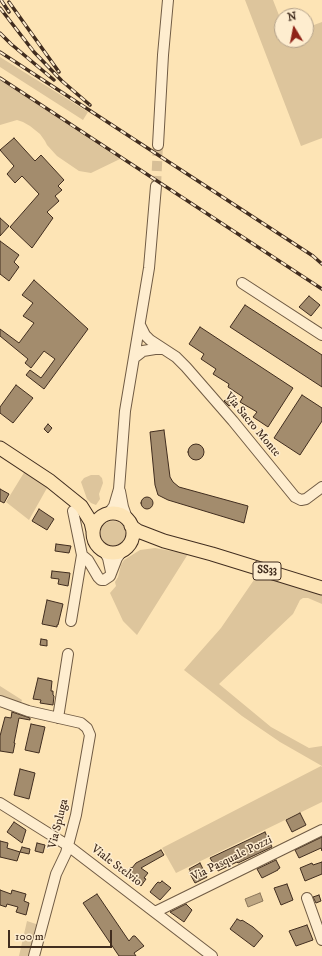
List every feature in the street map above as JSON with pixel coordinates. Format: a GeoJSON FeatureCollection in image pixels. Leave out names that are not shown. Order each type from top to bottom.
{"type":"FeatureCollection","features":[{"type":"Feature","properties":{"kind":"main road"},"geometry":{"type":"LineString","coordinates":[[0,448],[50,481],[77,509],[91,522],[95,541],[104,551],[112,553],[124,549],[132,538],[130,524],[118,514],[106,515],[77,509]]}},
{"type":"Feature","properties":{"kind":"main road"},"geometry":{"type":"LineString","coordinates":[[93,531],[97,522],[106,515]]}},
{"type":"Feature","properties":{"kind":"main road","name":"SS33"},"geometry":{"type":"LineString","coordinates":[[130,524],[146,534],[164,541],[212,554],[322,588]]}},
{"type":"Feature","properties":{"kind":"main road","name":"SS33"},"geometry":{"type":"LineString","coordinates":[[124,549],[144,542],[164,541]]}},
{"type":"Feature","properties":{"kind":"street"},"geometry":{"type":"LineString","coordinates":[[158,145],[165,19],[168,0]]}},
{"type":"Feature","properties":{"kind":"street"},"geometry":{"type":"LineString","coordinates":[[106,515],[114,506],[119,490],[126,411],[149,268],[156,186]]}},
{"type":"Feature","properties":{"kind":"street"},"geometry":{"type":"LineString","coordinates":[[242,283],[322,335]]}},
{"type":"Feature","properties":{"kind":"street","name":"Via Sacro Monte"},"geometry":{"type":"LineString","coordinates":[[140,325],[145,335],[176,357],[186,367],[233,421],[295,497],[301,500],[306,499],[322,487]]}},
{"type":"Feature","properties":{"kind":"street"},"geometry":{"type":"LineString","coordinates":[[134,358],[143,351],[163,349]]}},
{"type":"Feature","properties":{"kind":"street"},"geometry":{"type":"LineString","coordinates":[[119,490],[123,507],[130,524]]}},
{"type":"Feature","properties":{"kind":"street"},"geometry":{"type":"LineString","coordinates":[[71,621],[82,555],[77,509]]}},
{"type":"Feature","properties":{"kind":"street"},"geometry":{"type":"LineString","coordinates":[[82,555],[88,560],[101,580],[107,579],[117,558],[124,549]]}},
{"type":"Feature","properties":{"kind":"street"},"geometry":{"type":"LineString","coordinates":[[104,551],[108,558],[111,572]]}},
{"type":"Feature","properties":{"kind":"street"},"geometry":{"type":"LineString","coordinates":[[58,718],[68,654]]}},
{"type":"Feature","properties":{"kind":"street","name":"Via Spluga"},"geometry":{"type":"LineString","coordinates":[[0,701],[28,711],[81,723],[87,728],[90,735],[76,815],[66,853],[56,874],[34,956]]}},
{"type":"Feature","properties":{"kind":"street","name":"Viale Stelvio"},"geometry":{"type":"LineString","coordinates":[[0,802],[67,845],[212,956]]}},
{"type":"Feature","properties":{"kind":"street","name":"Via Pasquale Pozzi"},"geometry":{"type":"LineString","coordinates":[[155,912],[322,830]]}},
{"type":"Feature","properties":{"kind":"street"},"geometry":{"type":"LineString","coordinates":[[307,898],[322,940]]}},
{"type":"Feature","properties":{"kind":"shaded area"},"geometry":{"type":"Polygon","coordinates":[[[245,0],[273,0],[276,8],[274,8],[274,48],[314,48],[314,25],[322,22],[322,138],[301,146],[245,0]]]}},
{"type":"Feature","properties":{"kind":"shaded area"},"geometry":{"type":"Polygon","coordinates":[[[0,57],[88,112],[83,120],[0,67],[0,57]]]}},
{"type":"Feature","properties":{"kind":"shaded area"},"geometry":{"type":"Polygon","coordinates":[[[0,80],[120,159],[91,173],[79,171],[57,156],[40,134],[30,126],[17,120],[0,125],[0,80]]]}},
{"type":"Feature","properties":{"kind":"shaded area"},"geometry":{"type":"Polygon","coordinates":[[[25,471],[47,488],[29,520],[6,502],[25,471]]]}},
{"type":"Feature","properties":{"kind":"shaded area"},"geometry":{"type":"Polygon","coordinates":[[[91,475],[99,475],[102,478],[103,483],[99,494],[100,499],[96,505],[87,499],[81,482],[84,478],[91,475]]]}},
{"type":"Feature","properties":{"kind":"shaded area"},"geometry":{"type":"Polygon","coordinates":[[[113,521],[122,525],[126,534],[122,543],[113,547],[104,543],[100,534],[104,525],[113,521]]]}},
{"type":"Feature","properties":{"kind":"shaded area"},"geometry":{"type":"Polygon","coordinates":[[[155,548],[188,554],[137,635],[123,621],[110,593],[116,586],[115,582],[124,560],[140,550],[155,548]]]}},
{"type":"Feature","properties":{"kind":"shaded area"},"geometry":{"type":"Polygon","coordinates":[[[258,574],[322,593],[322,604],[308,598],[303,598],[300,600],[293,614],[219,684],[271,727],[309,748],[322,746],[322,766],[280,742],[242,716],[184,670],[221,628],[258,574]]]}},
{"type":"Feature","properties":{"kind":"shaded area"},"geometry":{"type":"Polygon","coordinates":[[[0,686],[22,700],[20,706],[0,699],[0,686]]]}},
{"type":"Feature","properties":{"kind":"shaded area"},"geometry":{"type":"Polygon","coordinates":[[[321,766],[322,802],[176,873],[162,848],[321,766]]]}},
{"type":"Feature","properties":{"kind":"shaded area"},"geometry":{"type":"Polygon","coordinates":[[[260,893],[263,901],[248,907],[245,899],[260,893]]]}},
{"type":"Feature","properties":{"kind":"shaded area"},"geometry":{"type":"Polygon","coordinates":[[[27,921],[42,926],[33,956],[19,956],[27,921]]]}},
{"type":"Feature","properties":{"kind":"building"},"geometry":{"type":"Polygon","coordinates":[[[14,138],[35,161],[41,155],[64,180],[58,186],[62,190],[55,196],[59,201],[47,212],[53,218],[32,248],[10,227],[39,194],[22,176],[15,183],[7,174],[14,166],[0,150],[14,138]]]}},
{"type":"Feature","properties":{"kind":"building"},"geometry":{"type":"Polygon","coordinates":[[[0,218],[9,226],[0,236],[0,218]]]}},
{"type":"Feature","properties":{"kind":"building"},"geometry":{"type":"Polygon","coordinates":[[[0,241],[19,255],[14,262],[19,267],[9,281],[0,274],[0,241]]]}},
{"type":"Feature","properties":{"kind":"building"},"geometry":{"type":"Polygon","coordinates":[[[34,280],[88,329],[44,389],[26,375],[30,370],[41,378],[55,359],[44,351],[31,368],[25,363],[28,359],[0,336],[0,329],[19,343],[34,323],[23,316],[33,303],[22,295],[34,280]]]}},
{"type":"Feature","properties":{"kind":"building"},"geometry":{"type":"Polygon","coordinates":[[[309,296],[320,305],[311,316],[299,307],[309,296]]]}},
{"type":"Feature","properties":{"kind":"building"},"geometry":{"type":"Polygon","coordinates":[[[245,305],[322,355],[322,387],[230,327],[245,305]]]}},
{"type":"Feature","properties":{"kind":"building"},"geometry":{"type":"Polygon","coordinates":[[[200,327],[293,388],[268,427],[253,417],[257,412],[240,402],[243,397],[228,387],[229,384],[213,374],[216,369],[201,359],[204,354],[189,344],[200,327]]]}},
{"type":"Feature","properties":{"kind":"building"},"geometry":{"type":"Polygon","coordinates":[[[16,385],[33,398],[13,423],[0,413],[0,407],[16,385]]]}},
{"type":"Feature","properties":{"kind":"building"},"geometry":{"type":"Polygon","coordinates":[[[302,395],[322,408],[322,421],[300,455],[274,438],[302,395]]]}},
{"type":"Feature","properties":{"kind":"building"},"geometry":{"type":"Polygon","coordinates":[[[228,398],[232,404],[229,406],[224,401],[228,398]]]}},
{"type":"Feature","properties":{"kind":"building"},"geometry":{"type":"Polygon","coordinates":[[[48,424],[52,428],[48,433],[44,429],[48,424]]]}},
{"type":"Feature","properties":{"kind":"building"},"geometry":{"type":"Polygon","coordinates":[[[164,430],[170,477],[173,482],[179,487],[248,506],[244,523],[168,500],[158,495],[155,485],[150,432],[164,430]]]}},
{"type":"Feature","properties":{"kind":"building"},"geometry":{"type":"Polygon","coordinates":[[[193,444],[199,444],[204,449],[202,458],[199,460],[193,460],[188,455],[188,449],[193,444]]]}},
{"type":"Feature","properties":{"kind":"building"},"geometry":{"type":"Polygon","coordinates":[[[0,489],[9,494],[4,503],[0,501],[0,489]]]}},
{"type":"Feature","properties":{"kind":"building"},"geometry":{"type":"Polygon","coordinates":[[[145,497],[149,497],[153,503],[149,509],[145,509],[141,505],[141,501],[145,497]]]}},
{"type":"Feature","properties":{"kind":"building"},"geometry":{"type":"Polygon","coordinates":[[[39,509],[54,519],[47,530],[32,521],[39,509]]]}},
{"type":"Feature","properties":{"kind":"building"},"geometry":{"type":"Polygon","coordinates":[[[56,544],[71,546],[69,553],[55,551],[56,544]]]}},
{"type":"Feature","properties":{"kind":"building"},"geometry":{"type":"Polygon","coordinates":[[[52,571],[70,573],[68,586],[58,584],[59,579],[51,578],[52,571]]]}},
{"type":"Feature","properties":{"kind":"building"},"geometry":{"type":"Polygon","coordinates":[[[47,600],[63,604],[57,627],[42,624],[47,600]]]}},
{"type":"Feature","properties":{"kind":"building"},"geometry":{"type":"Polygon","coordinates":[[[41,639],[47,640],[47,646],[40,645],[41,639]]]}},
{"type":"Feature","properties":{"kind":"building"},"geometry":{"type":"Polygon","coordinates":[[[38,678],[52,681],[51,691],[53,691],[54,696],[53,705],[40,703],[41,700],[33,699],[38,678]]]}},
{"type":"Feature","properties":{"kind":"building"},"geometry":{"type":"Polygon","coordinates":[[[12,712],[30,718],[30,720],[19,718],[13,753],[0,751],[0,736],[5,717],[11,718],[12,712]]]}},
{"type":"Feature","properties":{"kind":"building"},"geometry":{"type":"Polygon","coordinates":[[[31,724],[45,727],[39,753],[25,750],[31,724]]]}},
{"type":"Feature","properties":{"kind":"building"},"geometry":{"type":"Polygon","coordinates":[[[20,769],[35,773],[29,799],[14,795],[20,769]]]}},
{"type":"Feature","properties":{"kind":"building"},"geometry":{"type":"Polygon","coordinates":[[[300,813],[306,825],[292,832],[286,820],[300,813]]]}},
{"type":"Feature","properties":{"kind":"building"},"geometry":{"type":"Polygon","coordinates":[[[14,822],[26,830],[22,843],[7,832],[14,822]]]}},
{"type":"Feature","properties":{"kind":"building"},"geometry":{"type":"Polygon","coordinates":[[[265,832],[272,847],[218,871],[210,858],[265,832]]]}},
{"type":"Feature","properties":{"kind":"building"},"geometry":{"type":"Polygon","coordinates":[[[322,837],[322,851],[321,848],[299,858],[295,850],[322,837]]]}},
{"type":"Feature","properties":{"kind":"building"},"geometry":{"type":"Polygon","coordinates":[[[0,841],[8,843],[7,848],[20,852],[17,861],[0,857],[0,841]]]}},
{"type":"Feature","properties":{"kind":"building"},"geometry":{"type":"Polygon","coordinates":[[[37,843],[45,845],[43,853],[35,851],[37,843]]]}},
{"type":"Feature","properties":{"kind":"building"},"geometry":{"type":"Polygon","coordinates":[[[22,847],[30,849],[29,854],[20,852],[22,847]]]}},
{"type":"Feature","properties":{"kind":"building"},"geometry":{"type":"Polygon","coordinates":[[[161,850],[164,855],[141,868],[148,873],[141,886],[126,873],[136,863],[161,850]]]}},
{"type":"Feature","properties":{"kind":"building"},"geometry":{"type":"Polygon","coordinates":[[[276,860],[280,868],[262,878],[257,869],[276,860]]]}},
{"type":"Feature","properties":{"kind":"building"},"geometry":{"type":"Polygon","coordinates":[[[322,862],[322,874],[305,881],[300,868],[312,863],[313,865],[322,862]]]}},
{"type":"Feature","properties":{"kind":"building"},"geometry":{"type":"Polygon","coordinates":[[[200,863],[207,877],[195,883],[189,869],[200,863]]]}},
{"type":"Feature","properties":{"kind":"building"},"geometry":{"type":"Polygon","coordinates":[[[162,881],[171,888],[160,900],[150,892],[158,882],[160,883],[162,881]]]}},
{"type":"Feature","properties":{"kind":"building"},"geometry":{"type":"Polygon","coordinates":[[[287,884],[293,900],[281,905],[274,888],[287,884]]]}},
{"type":"Feature","properties":{"kind":"building"},"geometry":{"type":"Polygon","coordinates":[[[0,890],[11,894],[12,890],[26,894],[24,901],[29,903],[26,915],[16,912],[18,907],[7,904],[6,907],[0,905],[0,890]]]}},
{"type":"Feature","properties":{"kind":"building"},"geometry":{"type":"Polygon","coordinates":[[[97,894],[129,941],[133,936],[135,936],[144,946],[134,953],[136,956],[119,956],[83,903],[97,894]]]}},
{"type":"Feature","properties":{"kind":"building"},"geometry":{"type":"Polygon","coordinates":[[[319,895],[321,901],[316,903],[313,897],[319,895]]]}},
{"type":"Feature","properties":{"kind":"building"},"geometry":{"type":"Polygon","coordinates":[[[186,904],[192,910],[184,922],[170,912],[186,904]]]}},
{"type":"Feature","properties":{"kind":"building"},"geometry":{"type":"Polygon","coordinates":[[[237,919],[242,920],[253,927],[263,936],[254,947],[230,929],[237,919]]]}},
{"type":"Feature","properties":{"kind":"building"},"geometry":{"type":"Polygon","coordinates":[[[307,925],[313,940],[296,946],[289,931],[307,925]]]}},
{"type":"Feature","properties":{"kind":"tunnel"},"geometry":{"type":"LineString","coordinates":[[156,186],[158,145]]}},
{"type":"Feature","properties":{"kind":"railway"},"geometry":{"type":"LineString","coordinates":[[1,0],[9,12]]}},
{"type":"Feature","properties":{"kind":"railway"},"geometry":{"type":"LineString","coordinates":[[9,2],[59,72]]}},
{"type":"Feature","properties":{"kind":"railway"},"geometry":{"type":"LineString","coordinates":[[0,8],[34,52],[62,81],[90,105]]}},
{"type":"Feature","properties":{"kind":"railway"},"geometry":{"type":"LineString","coordinates":[[0,33],[54,80]]}},
{"type":"Feature","properties":{"kind":"railway"},"geometry":{"type":"LineString","coordinates":[[0,52],[313,256],[322,264]]}},
{"type":"Feature","properties":{"kind":"railway"},"geometry":{"type":"LineString","coordinates":[[0,78],[322,289]]}}]}
